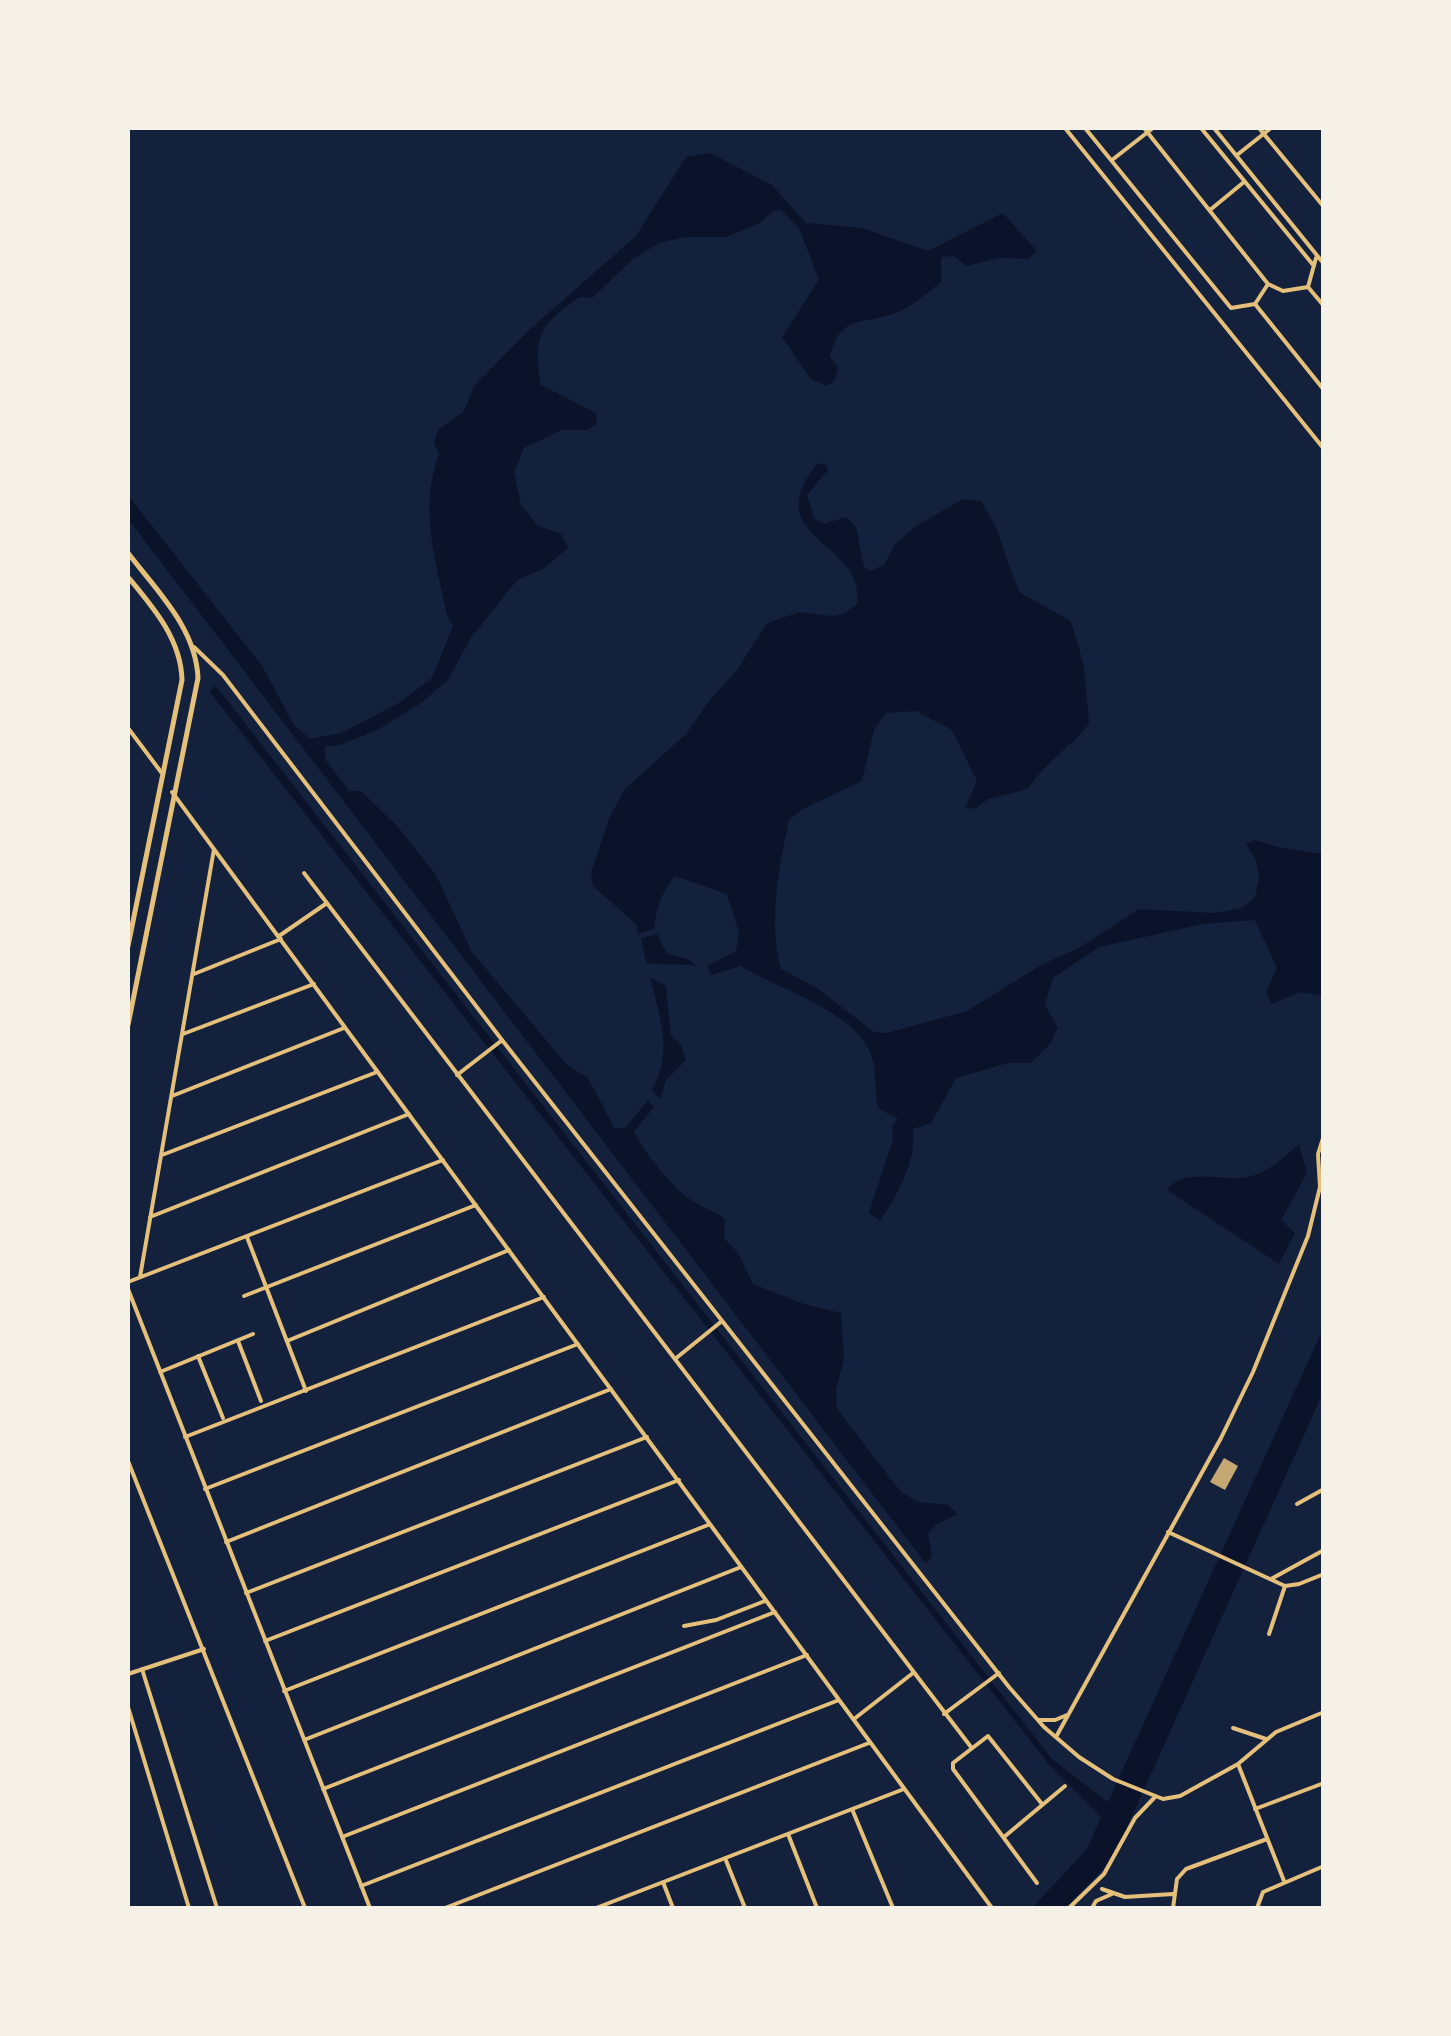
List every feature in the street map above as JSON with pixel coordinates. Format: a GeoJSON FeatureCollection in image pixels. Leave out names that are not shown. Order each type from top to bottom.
{"type":"FeatureCollection","features":[{"type":"Feature","properties":{"kind":"main road"},"geometry":{"type":"LineString","coordinates":[[128,554],[186,630],[194,647],[198,678],[128,1024]]}},
{"type":"Feature","properties":{"kind":"main road"},"geometry":{"type":"LineString","coordinates":[[128,577],[166,627],[182,668],[128,946]]}},
{"type":"Feature","properties":{"kind":"street"},"geometry":{"type":"LineString","coordinates":[[1064,128],[1324,449]]}},
{"type":"Feature","properties":{"kind":"street"},"geometry":{"type":"LineString","coordinates":[[1086,128],[1231,308],[1255,304],[1268,284]]}},
{"type":"Feature","properties":{"kind":"street"},"geometry":{"type":"LineString","coordinates":[[1201,128],[1314,266]]}},
{"type":"Feature","properties":{"kind":"street"},"geometry":{"type":"LineString","coordinates":[[1214,128],[1324,264]]}},
{"type":"Feature","properties":{"kind":"street"},"geometry":{"type":"LineString","coordinates":[[1259,128],[1324,206]]}},
{"type":"Feature","properties":{"kind":"street"},"geometry":{"type":"LineString","coordinates":[[1236,156],[1271,128]]}},
{"type":"Feature","properties":{"kind":"street"},"geometry":{"type":"LineString","coordinates":[[1112,160],[1148,129],[1268,284],[1282,291],[1308,287]]}},
{"type":"Feature","properties":{"kind":"street"},"geometry":{"type":"LineString","coordinates":[[1210,210],[1244,182]]}},
{"type":"Feature","properties":{"kind":"street"},"geometry":{"type":"LineString","coordinates":[[1308,287],[1317,256]]}},
{"type":"Feature","properties":{"kind":"street"},"geometry":{"type":"LineString","coordinates":[[1308,287],[1324,306]]}},
{"type":"Feature","properties":{"kind":"street"},"geometry":{"type":"LineString","coordinates":[[1255,304],[1324,390]]}},
{"type":"Feature","properties":{"kind":"street"},"geometry":{"type":"LineString","coordinates":[[194,647],[223,676],[998,1674],[1056,1738],[1113,1779],[1153,1796],[1180,1796],[1238,1764],[1284,1728],[1324,1712]]}},
{"type":"Feature","properties":{"kind":"street"},"geometry":{"type":"LineString","coordinates":[[128,728],[162,774]]}},
{"type":"Feature","properties":{"kind":"street"},"geometry":{"type":"LineString","coordinates":[[172,792],[992,1908]]}},
{"type":"Feature","properties":{"kind":"street"},"geometry":{"type":"LineString","coordinates":[[140,1278],[214,849]]}},
{"type":"Feature","properties":{"kind":"street"},"geometry":{"type":"LineString","coordinates":[[304,872],[971,1748]]}},
{"type":"Feature","properties":{"kind":"street"},"geometry":{"type":"LineString","coordinates":[[194,974],[280,938],[327,903]]}},
{"type":"Feature","properties":{"kind":"street"},"geometry":{"type":"LineString","coordinates":[[183,1034],[314,984]]}},
{"type":"Feature","properties":{"kind":"street"},"geometry":{"type":"LineString","coordinates":[[172,1096],[346,1027]]}},
{"type":"Feature","properties":{"kind":"street"},"geometry":{"type":"LineString","coordinates":[[457,1074],[502,1040]]}},
{"type":"Feature","properties":{"kind":"street"},"geometry":{"type":"LineString","coordinates":[[162,1155],[378,1072]]}},
{"type":"Feature","properties":{"kind":"street"},"geometry":{"type":"LineString","coordinates":[[150,1217],[410,1114]]}},
{"type":"Feature","properties":{"kind":"street"},"geometry":{"type":"LineString","coordinates":[[1056,1738],[1253,1372],[1308,1236],[1320,1186],[1318,1154],[1324,1134]]}},
{"type":"Feature","properties":{"kind":"street"},"geometry":{"type":"LineString","coordinates":[[128,1282],[443,1160]]}},
{"type":"Feature","properties":{"kind":"street"},"geometry":{"type":"LineString","coordinates":[[244,1296],[476,1204]]}},
{"type":"Feature","properties":{"kind":"street"},"geometry":{"type":"LineString","coordinates":[[246,1236],[306,1392]]}},
{"type":"Feature","properties":{"kind":"street"},"geometry":{"type":"LineString","coordinates":[[287,1341],[509,1250]]}},
{"type":"Feature","properties":{"kind":"street"},"geometry":{"type":"LineString","coordinates":[[128,1289],[370,1908]]}},
{"type":"Feature","properties":{"kind":"street"},"geometry":{"type":"LineString","coordinates":[[185,1436],[544,1298]]}},
{"type":"Feature","properties":{"kind":"street"},"geometry":{"type":"LineString","coordinates":[[674,1360],[722,1321]]}},
{"type":"Feature","properties":{"kind":"street"},"geometry":{"type":"LineString","coordinates":[[160,1372],[254,1334]]}},
{"type":"Feature","properties":{"kind":"street"},"geometry":{"type":"LineString","coordinates":[[238,1341],[261,1402]]}},
{"type":"Feature","properties":{"kind":"street"},"geometry":{"type":"LineString","coordinates":[[205,1489],[578,1344]]}},
{"type":"Feature","properties":{"kind":"street"},"geometry":{"type":"LineString","coordinates":[[198,1356],[222,1418]]}},
{"type":"Feature","properties":{"kind":"street"},"geometry":{"type":"LineString","coordinates":[[226,1542],[611,1389]]}},
{"type":"Feature","properties":{"kind":"street"},"geometry":{"type":"LineString","coordinates":[[246,1593],[647,1437]]}},
{"type":"Feature","properties":{"kind":"street"},"geometry":{"type":"LineString","coordinates":[[128,1461],[305,1908]]}},
{"type":"Feature","properties":{"kind":"street"},"geometry":{"type":"LineString","coordinates":[[265,1641],[679,1480]]}},
{"type":"Feature","properties":{"kind":"street"},"geometry":{"type":"LineString","coordinates":[[1297,1504],[1324,1489]]}},
{"type":"Feature","properties":{"kind":"street"},"geometry":{"type":"LineString","coordinates":[[284,1691],[711,1524]]}},
{"type":"Feature","properties":{"kind":"street"},"geometry":{"type":"LineString","coordinates":[[1168,1532],[1285,1586],[1324,1574]]}},
{"type":"Feature","properties":{"kind":"street"},"geometry":{"type":"LineString","coordinates":[[1268,1580],[1324,1550]]}},
{"type":"Feature","properties":{"kind":"street"},"geometry":{"type":"LineString","coordinates":[[304,1740],[742,1567]]}},
{"type":"Feature","properties":{"kind":"street"},"geometry":{"type":"LineString","coordinates":[[1270,1634],[1285,1586]]}},
{"type":"Feature","properties":{"kind":"street"},"geometry":{"type":"LineString","coordinates":[[684,1626],[716,1620],[767,1600]]}},
{"type":"Feature","properties":{"kind":"street"},"geometry":{"type":"LineString","coordinates":[[323,1788],[775,1612]]}},
{"type":"Feature","properties":{"kind":"street"},"geometry":{"type":"LineString","coordinates":[[128,1674],[204,1649]]}},
{"type":"Feature","properties":{"kind":"street"},"geometry":{"type":"LineString","coordinates":[[342,1837],[807,1655]]}},
{"type":"Feature","properties":{"kind":"street"},"geometry":{"type":"LineString","coordinates":[[142,1670],[217,1908]]}},
{"type":"Feature","properties":{"kind":"street"},"geometry":{"type":"LineString","coordinates":[[854,1719],[913,1674]]}},
{"type":"Feature","properties":{"kind":"street"},"geometry":{"type":"LineString","coordinates":[[944,1714],[998,1674]]}},
{"type":"Feature","properties":{"kind":"street"},"geometry":{"type":"LineString","coordinates":[[361,1886],[840,1700]]}},
{"type":"Feature","properties":{"kind":"street"},"geometry":{"type":"LineString","coordinates":[[128,1707],[189,1908]]}},
{"type":"Feature","properties":{"kind":"street"},"geometry":{"type":"LineString","coordinates":[[1038,1720],[1067,1715]]}},
{"type":"Feature","properties":{"kind":"street"},"geometry":{"type":"LineString","coordinates":[[1234,1728],[1266,1739]]}},
{"type":"Feature","properties":{"kind":"street"},"geometry":{"type":"LineString","coordinates":[[1037,1884],[953,1769],[953,1763],[985,1736],[992,1738],[1042,1804]]}},
{"type":"Feature","properties":{"kind":"street"},"geometry":{"type":"LineString","coordinates":[[445,1908],[871,1742]]}},
{"type":"Feature","properties":{"kind":"street"},"geometry":{"type":"LineString","coordinates":[[1238,1764],[1284,1881]]}},
{"type":"Feature","properties":{"kind":"street"},"geometry":{"type":"LineString","coordinates":[[1255,1808],[1324,1783]]}},
{"type":"Feature","properties":{"kind":"street"},"geometry":{"type":"LineString","coordinates":[[1004,1837],[1065,1786]]}},
{"type":"Feature","properties":{"kind":"street"},"geometry":{"type":"LineString","coordinates":[[596,1908],[905,1788]]}},
{"type":"Feature","properties":{"kind":"street"},"geometry":{"type":"LineString","coordinates":[[1069,1908],[1101,1878],[1153,1796]]}},
{"type":"Feature","properties":{"kind":"street"},"geometry":{"type":"LineString","coordinates":[[852,1809],[893,1908]]}},
{"type":"Feature","properties":{"kind":"street"},"geometry":{"type":"LineString","coordinates":[[788,1834],[817,1908]]}},
{"type":"Feature","properties":{"kind":"street"},"geometry":{"type":"LineString","coordinates":[[1172,1908],[1177,1879],[1186,1869],[1267,1839]]}},
{"type":"Feature","properties":{"kind":"street"},"geometry":{"type":"LineString","coordinates":[[725,1858],[745,1908]]}},
{"type":"Feature","properties":{"kind":"street"},"geometry":{"type":"LineString","coordinates":[[1257,1908],[1263,1892],[1324,1866]]}},
{"type":"Feature","properties":{"kind":"street"},"geometry":{"type":"LineString","coordinates":[[662,1882],[673,1908]]}},
{"type":"Feature","properties":{"kind":"street"},"geometry":{"type":"LineString","coordinates":[[1102,1888],[1125,1897],[1173,1894]]}},
{"type":"Feature","properties":{"kind":"street"},"geometry":{"type":"LineString","coordinates":[[1092,1908],[1096,1901],[1112,1894]]}},
{"type":"Feature","properties":{"kind":"water"},"geometry":{"type":"Polygon","coordinates":[[[710,153],[772,185],[806,223],[862,228],[928,251],[1003,213],[1037,251],[1028,259],[999,258],[967,266],[953,256],[941,257],[941,282],[924,296],[899,312],[853,324],[839,334],[830,356],[838,368],[835,380],[827,386],[811,379],[782,337],[819,280],[799,228],[781,210],[726,237],[685,237],[659,243],[633,259],[592,298],[580,297],[555,316],[539,343],[541,385],[596,413],[597,424],[587,430],[562,430],[524,448],[514,472],[521,505],[538,526],[560,533],[569,547],[543,569],[517,580],[471,638],[447,681],[379,729],[325,747],[325,759],[349,791],[361,791],[398,827],[436,875],[472,952],[567,1065],[588,1078],[615,1129],[626,1127],[648,1100],[654,1107],[634,1132],[659,1169],[684,1194],[725,1220],[724,1238],[738,1253],[753,1284],[804,1304],[841,1313],[844,1358],[836,1390],[837,1409],[901,1492],[919,1502],[948,1505],[958,1514],[928,1533],[932,1556],[926,1564],[128,519],[128,495],[262,666],[294,725],[310,739],[341,733],[399,703],[432,678],[453,626],[447,615],[431,534],[430,495],[439,453],[434,443],[438,430],[464,411],[474,386],[528,331],[636,236],[686,157],[710,153]]]}},
{"type":"Feature","properties":{"kind":"water"},"geometry":{"type":"Polygon","coordinates":[[[818,463],[828,470],[807,495],[815,519],[824,524],[846,517],[856,527],[864,567],[870,571],[884,565],[895,544],[916,526],[963,499],[981,501],[995,525],[1019,592],[1071,621],[1084,666],[1089,724],[1028,789],[988,799],[975,809],[965,807],[977,781],[952,730],[916,711],[886,713],[874,730],[862,781],[803,809],[789,820],[775,913],[781,969],[817,988],[874,1032],[887,1033],[967,1011],[1139,909],[1214,913],[1242,908],[1255,897],[1259,878],[1256,860],[1246,844],[1255,840],[1323,854],[1323,996],[1300,992],[1272,1004],[1266,992],[1277,968],[1255,920],[1203,924],[1099,947],[1053,978],[1045,1005],[1058,1028],[1050,1044],[1031,1063],[1008,1063],[956,1078],[931,1123],[913,1129],[909,1165],[880,1221],[869,1213],[893,1140],[892,1126],[898,1119],[878,1108],[873,1061],[866,1044],[853,1029],[817,1004],[741,966],[711,975],[707,966],[736,951],[739,933],[727,894],[675,876],[660,901],[654,929],[638,934],[636,924],[593,886],[591,872],[609,819],[624,790],[686,734],[736,671],[767,623],[800,612],[843,614],[857,604],[855,583],[846,566],[805,525],[799,509],[802,489],[818,463]]]}},
{"type":"Feature","properties":{"kind":"water"},"geometry":{"type":"Polygon","coordinates":[[[216,686],[1052,1759],[1108,1802],[1323,1329],[1323,1393],[1113,1858],[1066,1908],[1032,1908],[1087,1849],[1101,1817],[1051,1767],[209,691],[216,686]]]}},
{"type":"Feature","properties":{"kind":"water"},"geometry":{"type":"Polygon","coordinates":[[[657,934],[667,954],[688,959],[697,966],[646,963],[641,938],[657,934]]]}},
{"type":"Feature","properties":{"kind":"water"},"geometry":{"type":"Polygon","coordinates":[[[650,977],[666,986],[671,1035],[681,1045],[686,1060],[666,1080],[660,1100],[652,1089],[662,1062],[663,1034],[650,977]]]}},
{"type":"Feature","properties":{"kind":"water"},"geometry":{"type":"Polygon","coordinates":[[[1299,1144],[1307,1173],[1281,1220],[1295,1233],[1279,1264],[1167,1190],[1185,1178],[1252,1176],[1271,1167],[1299,1144]]]}},
{"type":"Feature","properties":{"kind":"building"},"geometry":{"type":"Polygon","coordinates":[[[1224,1458],[1238,1466],[1225,1490],[1210,1482],[1224,1458]]]}}]}
